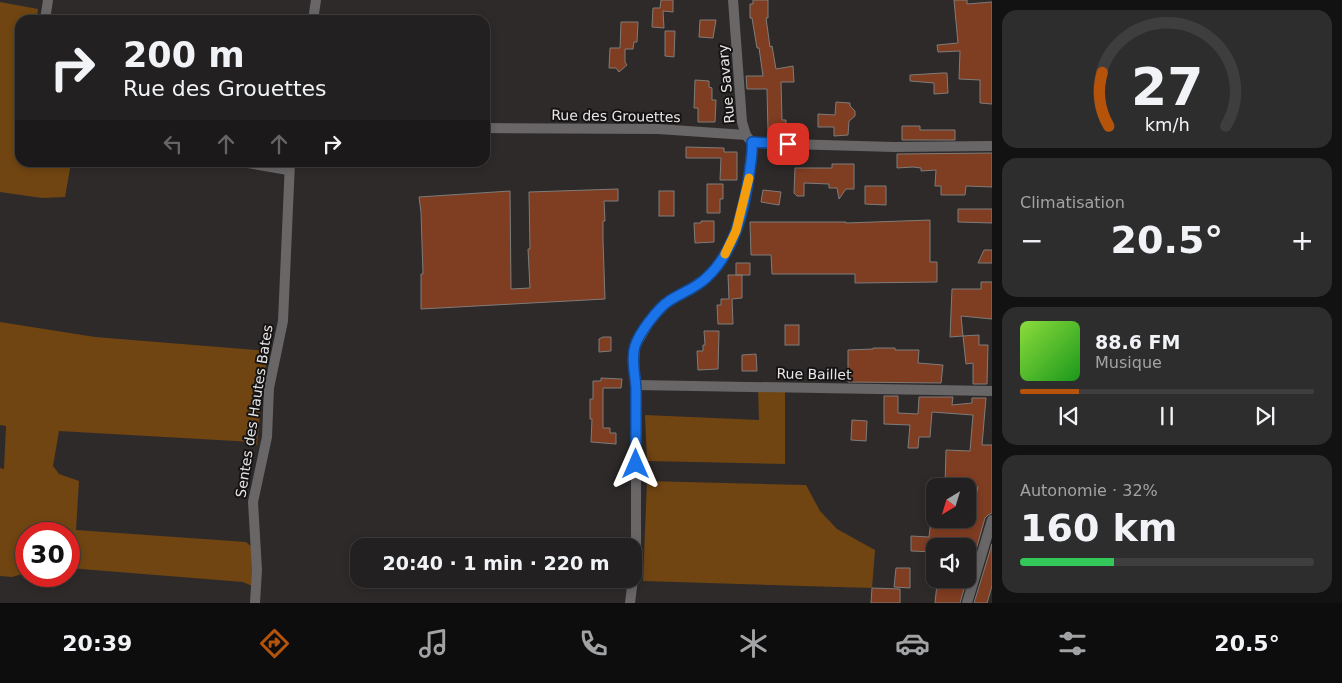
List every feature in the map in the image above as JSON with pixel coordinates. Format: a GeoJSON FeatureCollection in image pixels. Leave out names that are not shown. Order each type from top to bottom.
{"type":"FeatureCollection","features":[{"type":"Feature","properties":{"kind":"street"},"geometry":{"type":"LineString","coordinates":[[46,15],[48,0]]}},
{"type":"Feature","properties":{"kind":"street"},"geometry":{"type":"LineString","coordinates":[[314,15],[316,0]]}},
{"type":"Feature","properties":{"kind":"street","name":"Rue Savary"},"geometry":{"type":"LineString","coordinates":[[636,538],[635,346],[650,321],[668,301],[692,289],[706,279],[717,267],[736,231],[747,188],[749,139],[742,122],[733,0]]}},
{"type":"Feature","properties":{"kind":"street","name":"Rue des Grouettes"},"geometry":{"type":"LineString","coordinates":[[490,128],[658,129],[749,139],[894,147],[992,146]]}},
{"type":"Feature","properties":{"kind":"street","name":"Sentes des Hautes Bates"},"geometry":{"type":"LineString","coordinates":[[255,603],[257,570],[253,502],[267,437],[269,388],[283,321],[289,167]]}},
{"type":"Feature","properties":{"kind":"street","name":"Rue Baillet"},"geometry":{"type":"LineString","coordinates":[[636,385],[992,391]]}},
{"type":"Feature","properties":{"kind":"street"},"geometry":{"type":"LineString","coordinates":[[967,603],[992,520]]}},
{"type":"Feature","properties":{"kind":"street"},"geometry":{"type":"LineString","coordinates":[[630,603],[632,588]]}},
{"type":"Feature","properties":{"kind":"shaded area"},"geometry":{"type":"Polygon","coordinates":[[[0,2],[38,9],[37,15],[15,15],[15,167],[70,167],[65,197],[42,198],[0,192],[0,2]]]}},
{"type":"Feature","properties":{"kind":"shaded area"},"geometry":{"type":"Polygon","coordinates":[[[0,322],[95,337],[270,351],[264,373],[257,445],[253,442],[59,431],[53,466],[59,474],[79,481],[76,522],[15,522],[15,576],[12,577],[0,576],[0,468],[4,469],[6,426],[0,425],[0,322]]]}},
{"type":"Feature","properties":{"kind":"shaded area"},"geometry":{"type":"Polygon","coordinates":[[[758,387],[785,388],[785,464],[647,461],[645,415],[759,420],[758,387]]]}},
{"type":"Feature","properties":{"kind":"shaded area"},"geometry":{"type":"Polygon","coordinates":[[[647,481],[806,485],[820,511],[837,529],[875,550],[872,588],[643,581],[647,481]]]}},
{"type":"Feature","properties":{"kind":"shaded area"},"geometry":{"type":"Polygon","coordinates":[[[80,530],[246,542],[252,547],[252,586],[243,582],[80,569],[80,530]]]}},
{"type":"Feature","properties":{"kind":"building"},"geometry":{"type":"Polygon","coordinates":[[[661,0],[673,0],[673,12],[663,11],[664,28],[652,27],[653,8],[660,8],[661,0]]]}},
{"type":"Feature","properties":{"kind":"building"},"geometry":{"type":"Polygon","coordinates":[[[753,0],[768,0],[768,18],[766,18],[770,47],[772,46],[776,69],[793,66],[794,82],[781,82],[782,120],[786,120],[786,131],[768,132],[767,89],[747,89],[746,76],[763,76],[759,48],[757,48],[752,18],[750,18],[750,4],[753,4],[753,0]]]}},
{"type":"Feature","properties":{"kind":"building"},"geometry":{"type":"Polygon","coordinates":[[[954,0],[967,0],[967,4],[992,2],[992,104],[980,103],[980,80],[959,79],[960,51],[938,52],[937,45],[958,43],[954,0]]]}},
{"type":"Feature","properties":{"kind":"building"},"geometry":{"type":"Polygon","coordinates":[[[700,20],[716,20],[713,38],[699,37],[700,20]]]}},
{"type":"Feature","properties":{"kind":"building"},"geometry":{"type":"Polygon","coordinates":[[[621,22],[638,22],[637,42],[634,42],[633,49],[625,49],[625,62],[627,65],[619,72],[616,68],[609,68],[610,48],[620,48],[621,22]]]}},
{"type":"Feature","properties":{"kind":"building"},"geometry":{"type":"Polygon","coordinates":[[[665,31],[675,31],[674,57],[665,56],[665,31]]]}},
{"type":"Feature","properties":{"kind":"building"},"geometry":{"type":"Polygon","coordinates":[[[947,73],[948,93],[934,94],[934,83],[910,81],[910,75],[947,73]]]}},
{"type":"Feature","properties":{"kind":"building"},"geometry":{"type":"Polygon","coordinates":[[[695,80],[709,81],[709,87],[712,88],[712,100],[716,100],[715,122],[698,122],[698,108],[694,108],[695,80]]]}},
{"type":"Feature","properties":{"kind":"building"},"geometry":{"type":"Polygon","coordinates":[[[836,102],[850,103],[850,106],[855,111],[855,116],[849,121],[848,135],[834,136],[834,127],[818,127],[818,114],[835,115],[836,102]]]}},
{"type":"Feature","properties":{"kind":"building"},"geometry":{"type":"Polygon","coordinates":[[[902,126],[920,126],[920,130],[955,130],[955,140],[902,140],[902,126]]]}},
{"type":"Feature","properties":{"kind":"building"},"geometry":{"type":"Polygon","coordinates":[[[686,147],[724,148],[724,152],[737,152],[737,180],[720,180],[721,158],[686,158],[686,147]]]}},
{"type":"Feature","properties":{"kind":"building"},"geometry":{"type":"Polygon","coordinates":[[[992,153],[992,187],[966,186],[965,195],[941,195],[941,186],[935,186],[936,170],[921,171],[921,168],[913,167],[897,168],[897,154],[992,153]]]}},
{"type":"Feature","properties":{"kind":"building"},"geometry":{"type":"Polygon","coordinates":[[[832,164],[854,164],[854,189],[846,189],[839,199],[837,188],[829,188],[829,184],[804,183],[804,196],[797,196],[794,193],[795,168],[832,168],[832,164]]]}},
{"type":"Feature","properties":{"kind":"building"},"geometry":{"type":"Polygon","coordinates":[[[707,184],[723,184],[723,199],[720,199],[720,213],[707,213],[707,184]]]}},
{"type":"Feature","properties":{"kind":"building"},"geometry":{"type":"Polygon","coordinates":[[[865,186],[886,186],[886,205],[865,204],[865,186]]]}},
{"type":"Feature","properties":{"kind":"building"},"geometry":{"type":"Polygon","coordinates":[[[618,189],[618,201],[604,201],[605,299],[421,309],[421,274],[423,274],[419,197],[510,191],[511,289],[530,288],[528,249],[530,249],[529,192],[618,189]]]}},
{"type":"Feature","properties":{"kind":"building"},"geometry":{"type":"Polygon","coordinates":[[[763,190],[781,192],[779,205],[761,202],[763,190]]]}},
{"type":"Feature","properties":{"kind":"building"},"geometry":{"type":"Polygon","coordinates":[[[659,191],[674,191],[674,216],[659,216],[659,191]]]}},
{"type":"Feature","properties":{"kind":"building"},"geometry":{"type":"Polygon","coordinates":[[[958,209],[992,209],[992,223],[958,222],[958,209]]]}},
{"type":"Feature","properties":{"kind":"building"},"geometry":{"type":"Polygon","coordinates":[[[930,220],[930,262],[937,262],[937,282],[855,283],[855,274],[772,274],[771,255],[751,255],[750,222],[846,223],[930,220]]]}},
{"type":"Feature","properties":{"kind":"building"},"geometry":{"type":"Polygon","coordinates":[[[701,221],[714,221],[714,242],[695,243],[694,223],[701,223],[701,221]]]}},
{"type":"Feature","properties":{"kind":"building"},"geometry":{"type":"Polygon","coordinates":[[[984,250],[992,250],[992,263],[978,263],[984,250]]]}},
{"type":"Feature","properties":{"kind":"building"},"geometry":{"type":"Polygon","coordinates":[[[736,263],[750,263],[750,275],[742,275],[742,298],[732,299],[733,324],[718,324],[717,305],[721,305],[721,299],[729,299],[728,275],[736,275],[736,263]]]}},
{"type":"Feature","properties":{"kind":"building"},"geometry":{"type":"Polygon","coordinates":[[[981,282],[992,282],[992,319],[961,316],[963,336],[950,337],[952,289],[981,289],[981,282]]]}},
{"type":"Feature","properties":{"kind":"building"},"geometry":{"type":"Polygon","coordinates":[[[785,325],[799,325],[799,345],[785,345],[785,325]]]}},
{"type":"Feature","properties":{"kind":"building"},"geometry":{"type":"Polygon","coordinates":[[[704,331],[719,331],[718,369],[698,370],[697,351],[703,351],[703,345],[705,345],[704,331]]]}},
{"type":"Feature","properties":{"kind":"building"},"geometry":{"type":"Polygon","coordinates":[[[979,335],[979,345],[988,345],[987,384],[973,384],[973,363],[966,364],[963,336],[979,335]]]}},
{"type":"Feature","properties":{"kind":"building"},"geometry":{"type":"Polygon","coordinates":[[[611,337],[611,351],[599,352],[599,339],[611,337]]]}},
{"type":"Feature","properties":{"kind":"building"},"geometry":{"type":"Polygon","coordinates":[[[873,348],[919,350],[918,363],[943,365],[941,383],[848,382],[848,350],[873,348]]]}},
{"type":"Feature","properties":{"kind":"building"},"geometry":{"type":"Polygon","coordinates":[[[756,354],[757,371],[742,371],[742,355],[756,354]]]}},
{"type":"Feature","properties":{"kind":"building"},"geometry":{"type":"Polygon","coordinates":[[[601,378],[622,379],[621,388],[603,388],[603,428],[610,428],[610,433],[616,433],[616,444],[591,442],[592,419],[590,419],[590,399],[593,399],[593,381],[601,381],[601,378]]]}},
{"type":"Feature","properties":{"kind":"building"},"geometry":{"type":"Polygon","coordinates":[[[884,396],[898,396],[898,413],[918,414],[919,397],[953,397],[952,405],[972,403],[972,398],[986,398],[982,445],[992,445],[992,513],[985,518],[976,550],[976,538],[926,538],[926,552],[911,551],[911,536],[929,537],[930,528],[976,528],[976,494],[978,487],[976,487],[976,478],[945,478],[946,450],[970,451],[973,415],[932,412],[930,437],[919,437],[918,448],[908,448],[910,425],[884,424],[884,396]]]}},
{"type":"Feature","properties":{"kind":"building"},"geometry":{"type":"Polygon","coordinates":[[[852,420],[867,421],[866,441],[851,440],[852,420]]]}},
{"type":"Feature","properties":{"kind":"building"},"geometry":{"type":"Polygon","coordinates":[[[992,544],[992,586],[987,603],[974,603],[992,544]]]}},
{"type":"Feature","properties":{"kind":"building"},"geometry":{"type":"Polygon","coordinates":[[[896,568],[910,568],[910,588],[894,587],[896,568]]]}},
{"type":"Feature","properties":{"kind":"building"},"geometry":{"type":"Polygon","coordinates":[[[872,588],[900,589],[900,603],[871,603],[872,588]]]}},
{"type":"Feature","properties":{"kind":"building"},"geometry":{"type":"Polygon","coordinates":[[[937,588],[964,588],[960,603],[935,603],[937,588]]]}},
{"type":"Feature","properties":{"kind":"slow traffic"},"geometry":{"type":"LineString","coordinates":[[725,254],[736,231],[749,178]]}},
{"type":"Feature","properties":{"kind":"route"},"geometry":{"type":"LineString","coordinates":[[636,464],[635,346],[657,312],[668,301],[692,289],[706,279],[717,267],[727,250],[736,231],[747,188],[752,142],[788,144]]}}]}
